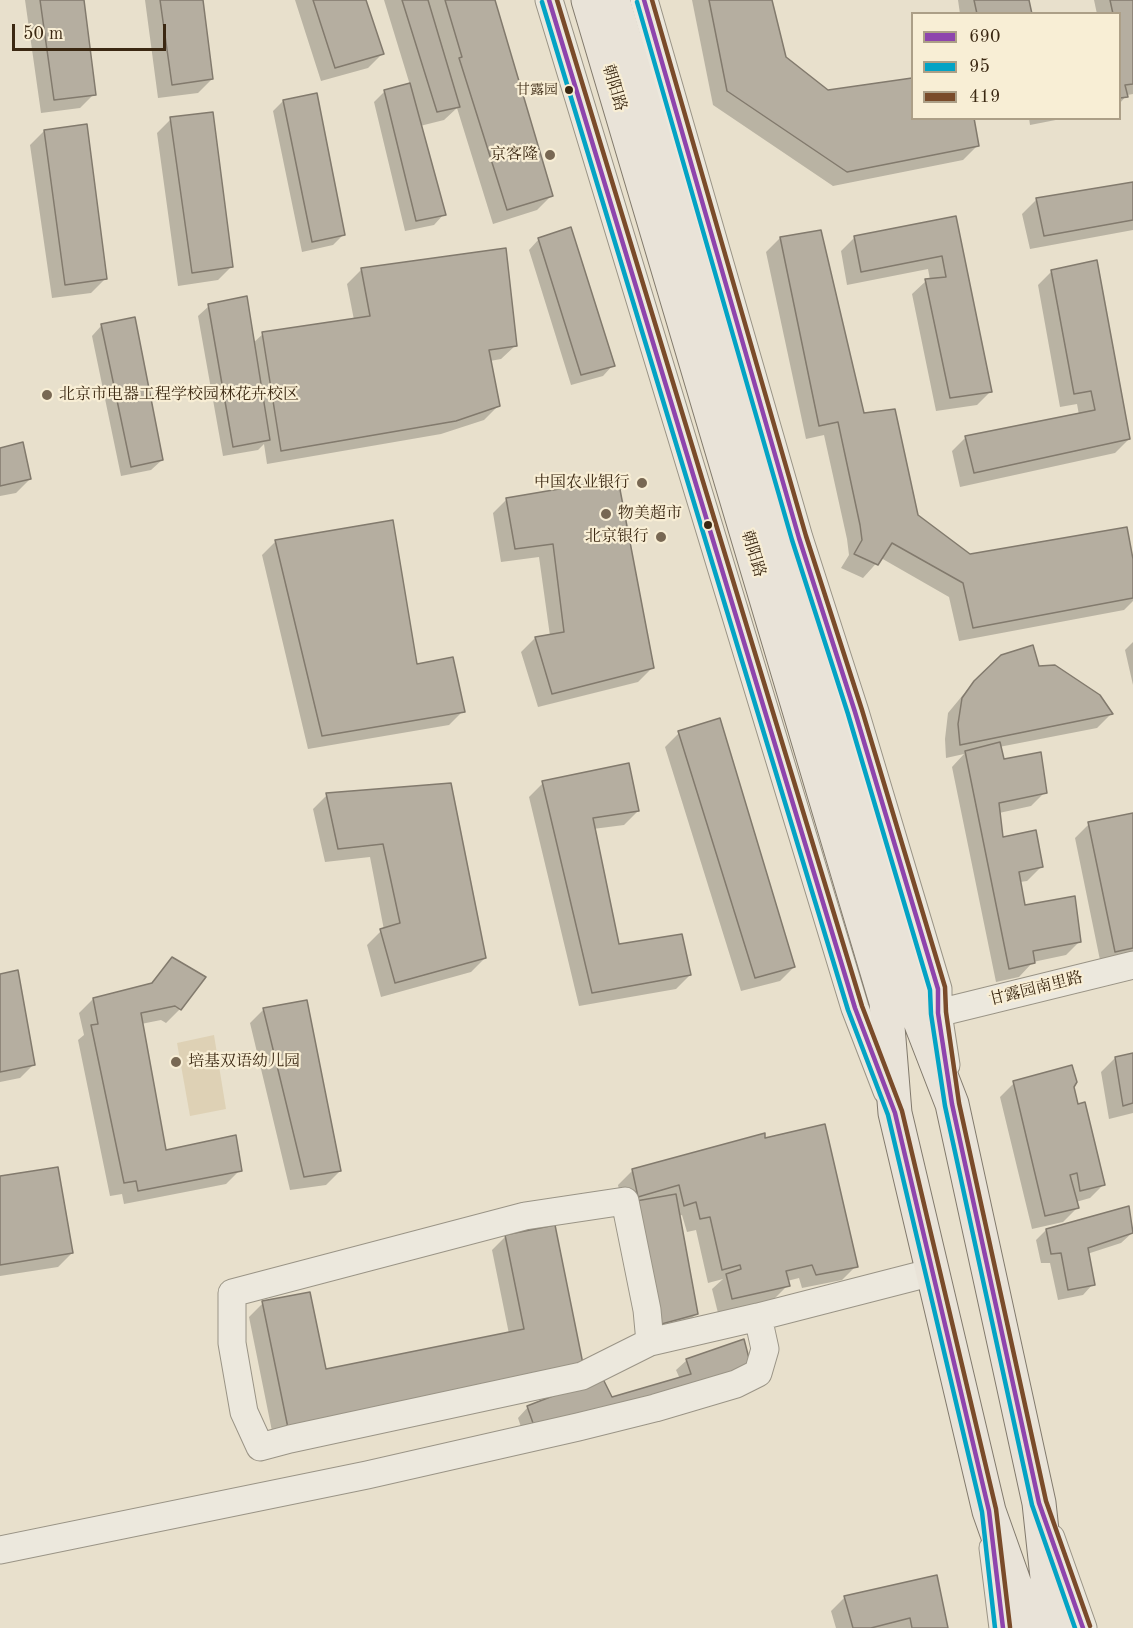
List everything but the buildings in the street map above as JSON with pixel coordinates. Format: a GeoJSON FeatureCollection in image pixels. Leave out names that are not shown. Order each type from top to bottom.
{"type":"FeatureCollection","features":[{"type":"Feature","properties":{"kind":"highway","name":"朝阳路"},"geometry":{"type":"LineString","coordinates":[[588,0],[829,720],[886,1002],[895,1113],[989,1511],[1024,1610],[1028,1628]]}},
{"type":"Feature","properties":{"kind":"highway","name":"朝阳路"},"geometry":{"type":"LineString","coordinates":[[613,0],[911,998],[952,1104],[1039,1503],[1050,1605],[1055,1628]]}},
{"type":"Feature","properties":{"kind":"street","name":"朝阳路"},"geometry":{"type":"LineString","coordinates":[[549,0],[855,1008],[895,1113]]}},
{"type":"Feature","properties":{"kind":"street","name":"朝阳路"},"geometry":{"type":"LineString","coordinates":[[644,0],[799,538],[829,720],[938,989],[938,1013],[952,1104]]}},
{"type":"Feature","properties":{"kind":"street"},"geometry":{"type":"LineString","coordinates":[[772,736],[829,720]]}},
{"type":"Feature","properties":{"kind":"street","name":"甘露园南里路"},"geometry":{"type":"LineString","coordinates":[[938,1013],[1133,964]]}},
{"type":"Feature","properties":{"kind":"street"},"geometry":{"type":"LineString","coordinates":[[650,1342],[647,1310],[625,1201],[525,1216],[232,1293],[232,1343],[244,1412],[260,1447],[582,1376],[650,1342],[933,1272]]}},
{"type":"Feature","properties":{"kind":"street"},"geometry":{"type":"LineString","coordinates":[[0,1550],[367,1475],[578,1427],[655,1408],[736,1384],[758,1373],[765,1348],[758,1317]]}},
{"type":"Feature","properties":{"kind":"street","name":"朝阳路"},"geometry":{"type":"LineString","coordinates":[[1039,1503],[1083,1628]]}},
{"type":"Feature","properties":{"kind":"street","name":"朝阳路"},"geometry":{"type":"LineString","coordinates":[[989,1511],[1003,1628]]}},
{"type":"Feature","properties":{"kind":"shaded area"},"geometry":{"type":"Polygon","coordinates":[[[214,1035],[226,1109],[190,1116],[177,1043],[214,1035]]]}},
{"type":"Feature","properties":{"kind":"transit line","name":"690"},"geometry":{"type":"LineString","coordinates":[[549,0],[855,1008],[895,1113],[989,1511],[1003,1628]]}},
{"type":"Feature","properties":{"kind":"transit line","name":"419"},"geometry":{"type":"LineString","coordinates":[[557,0],[862,1006],[902,1111],[996,1509],[1010,1627]]}},
{"type":"Feature","properties":{"kind":"transit line","name":"690"},"geometry":{"type":"LineString","coordinates":[[644,0],[799,538],[855,712],[938,989],[938,1013],[952,1104],[1039,1503],[1083,1628]]}},
{"type":"Feature","properties":{"kind":"transit line","name":"419"},"geometry":{"type":"LineString","coordinates":[[652,0],[806,536],[862,710],[945,987],[946,1012],[959,1103],[1046,1501],[1090,1626]]}},
{"type":"Feature","properties":{"kind":"transit line","name":"95"},"geometry":{"type":"LineString","coordinates":[[542,2],[848,1010],[888,1115],[982,1512],[995,1628]]}},
{"type":"Feature","properties":{"kind":"transit line","name":"95"},"geometry":{"type":"LineString","coordinates":[[637,2],[792,540],[848,714],[930,990],[931,1014],[945,1106],[1032,1505],[1075,1628]]}},
{"type":"Feature","properties":{"kind":"place","name":"甘露园"},"geometry":{"type":"Point","coordinates":[569,90]}},
{"type":"Feature","properties":{"kind":"place","name":"京客隆"},"geometry":{"type":"Point","coordinates":[550,155]}},
{"type":"Feature","properties":{"kind":"place","name":"北京市电器工程学校园林花卉校区"},"geometry":{"type":"Point","coordinates":[47,395]}},
{"type":"Feature","properties":{"kind":"place","name":"中国农业银行"},"geometry":{"type":"Point","coordinates":[642,483]}},
{"type":"Feature","properties":{"kind":"place","name":"物美超市"},"geometry":{"type":"Point","coordinates":[606,514]}},
{"type":"Feature","properties":{"kind":"place","name":"北京银行"},"geometry":{"type":"Point","coordinates":[661,537]}},
{"type":"Feature","properties":{"kind":"place","name":"培基双语幼儿园"},"geometry":{"type":"Point","coordinates":[176,1062]}}]}
